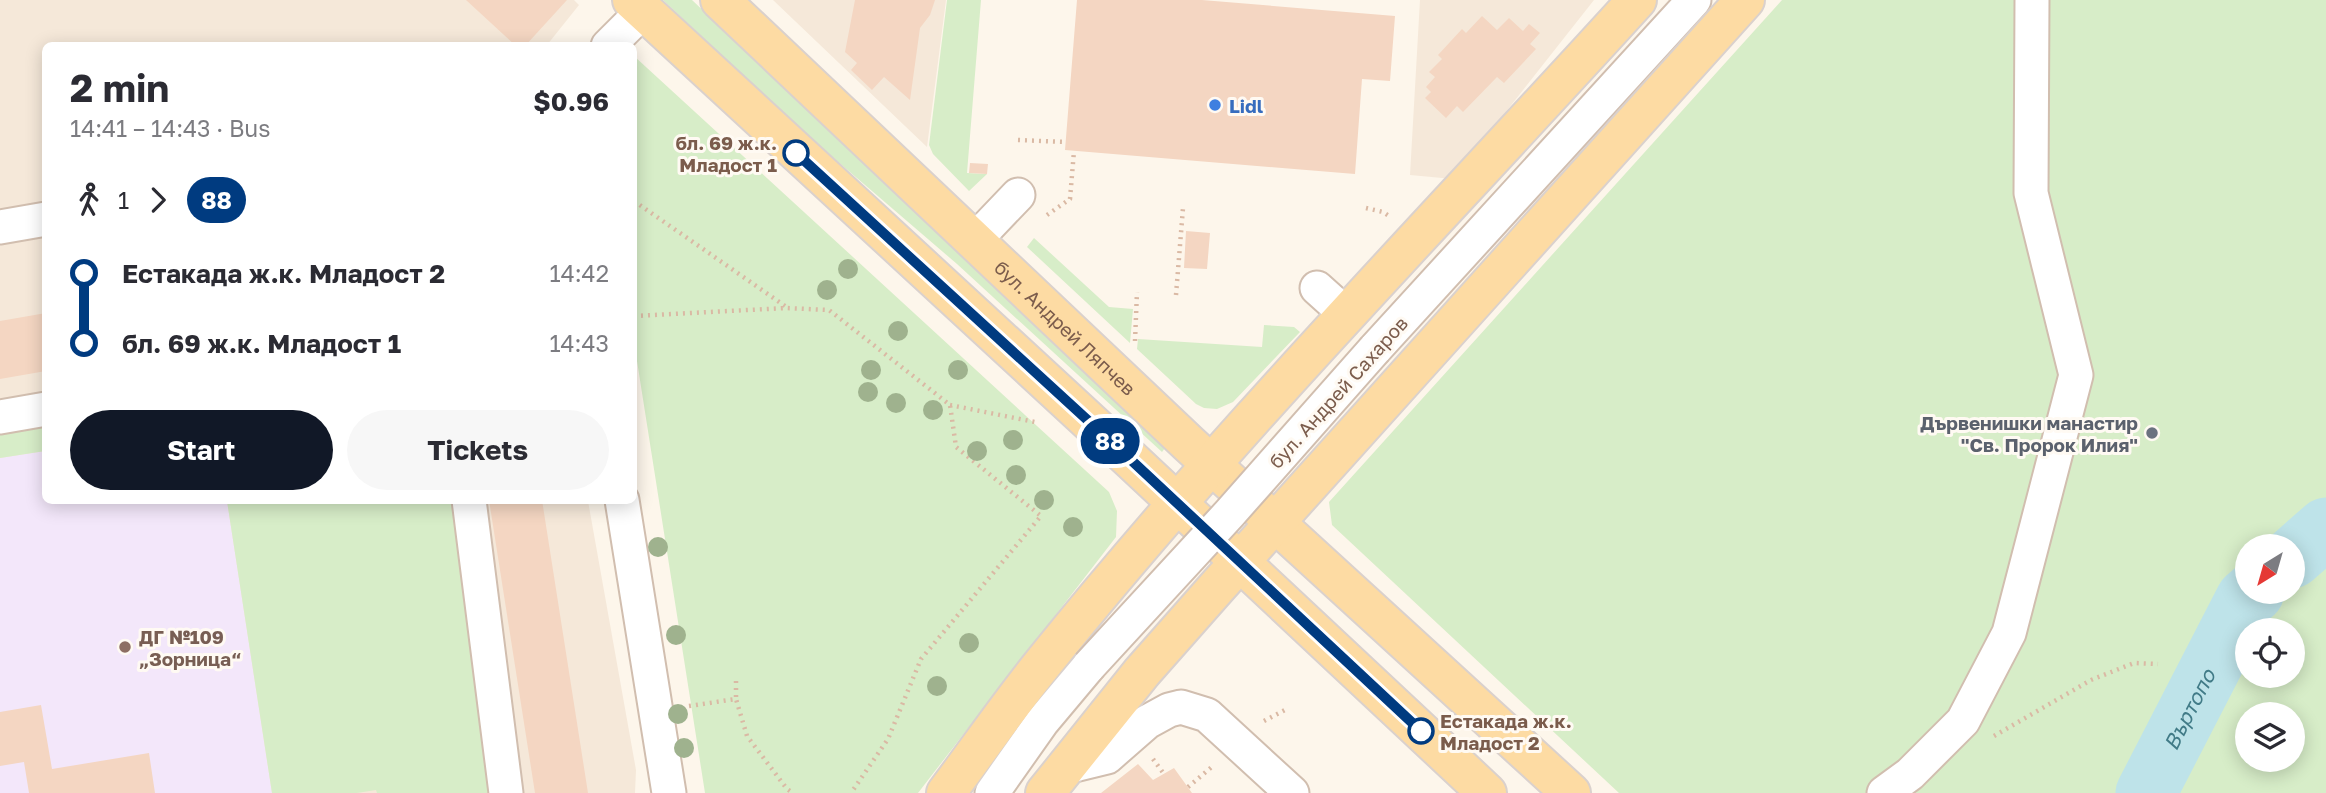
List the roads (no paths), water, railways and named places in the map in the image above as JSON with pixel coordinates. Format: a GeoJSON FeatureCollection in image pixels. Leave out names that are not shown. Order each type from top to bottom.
{"type":"FeatureCollection","features":[{"type":"Feature","properties":{"kind":"main road","name":"бул. Андрей Ляпчев"},"geometry":{"type":"LineString","coordinates":[[720,0],[1212,465],[1571,793]]}},
{"type":"Feature","properties":{"kind":"main road"},"geometry":{"type":"LineString","coordinates":[[946,793],[1044,663],[1178,504],[1347,315],[1637,0]]}},
{"type":"Feature","properties":{"kind":"main road"},"geometry":{"type":"LineString","coordinates":[[1056,780],[1142,672],[1240,561],[1745,0]]}},
{"type":"Feature","properties":{"kind":"main road"},"geometry":{"type":"LineString","coordinates":[[637,5],[1240,561],[1487,793]]}},
{"type":"Feature","properties":{"kind":"street","name":"бул. Андрей Сахаров"},"geometry":{"type":"LineString","coordinates":[[992,793],[1042,722],[1089,666],[1230,513],[1375,348],[1694,0]]}},
{"type":"Feature","properties":{"kind":"street"},"geometry":{"type":"LineString","coordinates":[[1884,793],[1910,774],[1963,721],[2008,633],[2076,375],[2031,192],[2032,0]]}},
{"type":"Feature","properties":{"kind":"street"},"geometry":{"type":"LineString","coordinates":[[611,42],[637,5]]}},
{"type":"Feature","properties":{"kind":"street"},"geometry":{"type":"LineString","coordinates":[[974,241],[1018,195]]}},
{"type":"Feature","properties":{"kind":"street"},"geometry":{"type":"LineString","coordinates":[[0,227],[42,220]]}},
{"type":"Feature","properties":{"kind":"street"},"geometry":{"type":"LineString","coordinates":[[1317,288],[1347,315]]}},
{"type":"Feature","properties":{"kind":"street"},"geometry":{"type":"LineString","coordinates":[[0,417],[42,410]]}},
{"type":"Feature","properties":{"kind":"street"},"geometry":{"type":"LineString","coordinates":[[470,504],[506,793]]}},
{"type":"Feature","properties":{"kind":"street"},"geometry":{"type":"LineString","coordinates":[[623,504],[668,793]]}},
{"type":"Feature","properties":{"kind":"street"},"geometry":{"type":"LineString","coordinates":[[1056,780],[1107,757],[1147,722],[1181,707],[1207,715],[1292,793]]}},
{"type":"Feature","properties":{"kind":"waterway","name":"Въртопо"},"geometry":{"type":"LineString","coordinates":[[2305,547],[2326,528]]}},
{"type":"Feature","properties":{"kind":"waterway","name":"Въртопо"},"geometry":{"type":"LineString","coordinates":[[2146,793],[2243,604]]}},
{"type":"Feature","properties":{"kind":"place","name":"Lidl"},"geometry":{"type":"Point","coordinates":[1215,105]}},
{"type":"Feature","properties":{"kind":"place","name":"бл. 69 ж.к. Младост 1"},"geometry":{"type":"Point","coordinates":[796,153]}},
{"type":"Feature","properties":{"kind":"place","name":"Дървенишки манастир \"Св. Пророк Илия\""},"geometry":{"type":"Point","coordinates":[2152,433]}},
{"type":"Feature","properties":{"kind":"place","name":"ДГ №109 „Зорница“"},"geometry":{"type":"Point","coordinates":[125,647]}},
{"type":"Feature","properties":{"kind":"place","name":"Естакада ж.к. Младост 2"},"geometry":{"type":"Point","coordinates":[1421,731]}}]}
